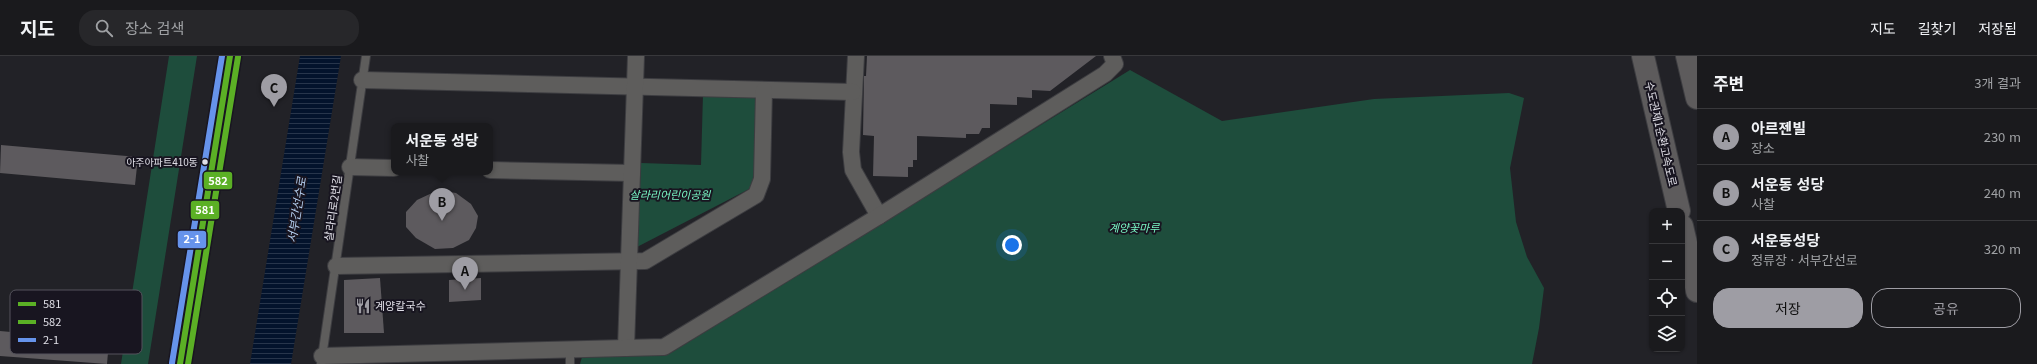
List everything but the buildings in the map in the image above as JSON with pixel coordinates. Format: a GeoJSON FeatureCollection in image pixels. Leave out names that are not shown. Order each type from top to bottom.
{"type":"FeatureCollection","features":[{"type":"Feature","properties":{"kind":"highway","name":"수도권제1순환고속도로"},"geometry":{"type":"LineString","coordinates":[[1643,56],[1677,208]]}},
{"type":"Feature","properties":{"kind":"highway"},"geometry":{"type":"LineString","coordinates":[[1687,56],[1697,98]]}},
{"type":"Feature","properties":{"kind":"highway"},"geometry":{"type":"LineString","coordinates":[[1685,239],[1697,291]]}},
{"type":"Feature","properties":{"kind":"main road"},"geometry":{"type":"LineString","coordinates":[[180,364],[230,56]]}},
{"type":"Feature","properties":{"kind":"street"},"geometry":{"type":"LineString","coordinates":[[626,348],[636,56]]}},
{"type":"Feature","properties":{"kind":"street"},"geometry":{"type":"LineString","coordinates":[[856,56],[851,152],[853,170],[879,216]]}},
{"type":"Feature","properties":{"kind":"street"},"geometry":{"type":"LineString","coordinates":[[322,360],[570,357],[626,348],[664,347],[879,216],[1106,74],[1115,64],[1112,56]]}},
{"type":"Feature","properties":{"kind":"street"},"geometry":{"type":"LineString","coordinates":[[362,80],[854,92]]}},
{"type":"Feature","properties":{"kind":"street"},"geometry":{"type":"LineString","coordinates":[[336,266],[645,261],[756,195],[762,179],[764,90]]}},
{"type":"Feature","properties":{"kind":"street"},"geometry":{"type":"LineString","coordinates":[[350,168],[391,168]]}},
{"type":"Feature","properties":{"kind":"street"},"geometry":{"type":"LineString","coordinates":[[493,170],[632,173]]}},
{"type":"Feature","properties":{"kind":"lane","name":"살라리로2번길"},"geometry":{"type":"LineString","coordinates":[[322,360],[366,56]]}},
{"type":"Feature","properties":{"kind":"green space"},"geometry":{"type":"Polygon","coordinates":[[[169,56],[197,56],[148,364],[121,364],[123,354],[142,354],[142,290],[133,290],[169,56]]]}},
{"type":"Feature","properties":{"kind":"green space","name":"계양꽃마루"},"geometry":{"type":"Polygon","coordinates":[[[1130,70],[1222,121],[1374,99],[1509,93],[1524,98],[1510,168],[1516,222],[1527,257],[1544,288],[1539,328],[1532,364],[580,364],[582,357],[669,354],[1130,70]]]}},
{"type":"Feature","properties":{"kind":"green space","name":"살라리어린이공원"},"geometry":{"type":"Polygon","coordinates":[[[703,94],[758,96],[756,174],[753,187],[637,247],[641,163],[701,165],[703,94]]]}},
{"type":"Feature","properties":{"kind":"water","name":"서부간선수로"},"geometry":{"type":"Polygon","coordinates":[[[300,56],[341,56],[291,364],[250,364],[300,56]]]}},
{"type":"Feature","properties":{"kind":"transit line","name":"2-1"},"geometry":{"type":"LineString","coordinates":[[172,363],[222,56]]}},
{"type":"Feature","properties":{"kind":"transit line","name":"581"},"geometry":{"type":"LineString","coordinates":[[180,364],[230,56]]}},
{"type":"Feature","properties":{"kind":"transit line","name":"582"},"geometry":{"type":"LineString","coordinates":[[188,364],[238,57]]}},
{"type":"Feature","properties":{"kind":"place","name":"서운동성당"},"geometry":{"type":"Point","coordinates":[274,107]}},
{"type":"Feature","properties":{"kind":"place","name":"아주아파트410동"},"geometry":{"type":"Point","coordinates":[205,162]}},
{"type":"Feature","properties":{"kind":"place","name":"서운동 성당"},"geometry":{"type":"Point","coordinates":[442,221]}},
{"type":"Feature","properties":{"kind":"place","name":"아르젠빌"},"geometry":{"type":"Point","coordinates":[465,290]}},
{"type":"Feature","properties":{"kind":"place","name":"계양칼국수"},"geometry":{"type":"Point","coordinates":[363,306]}}]}
